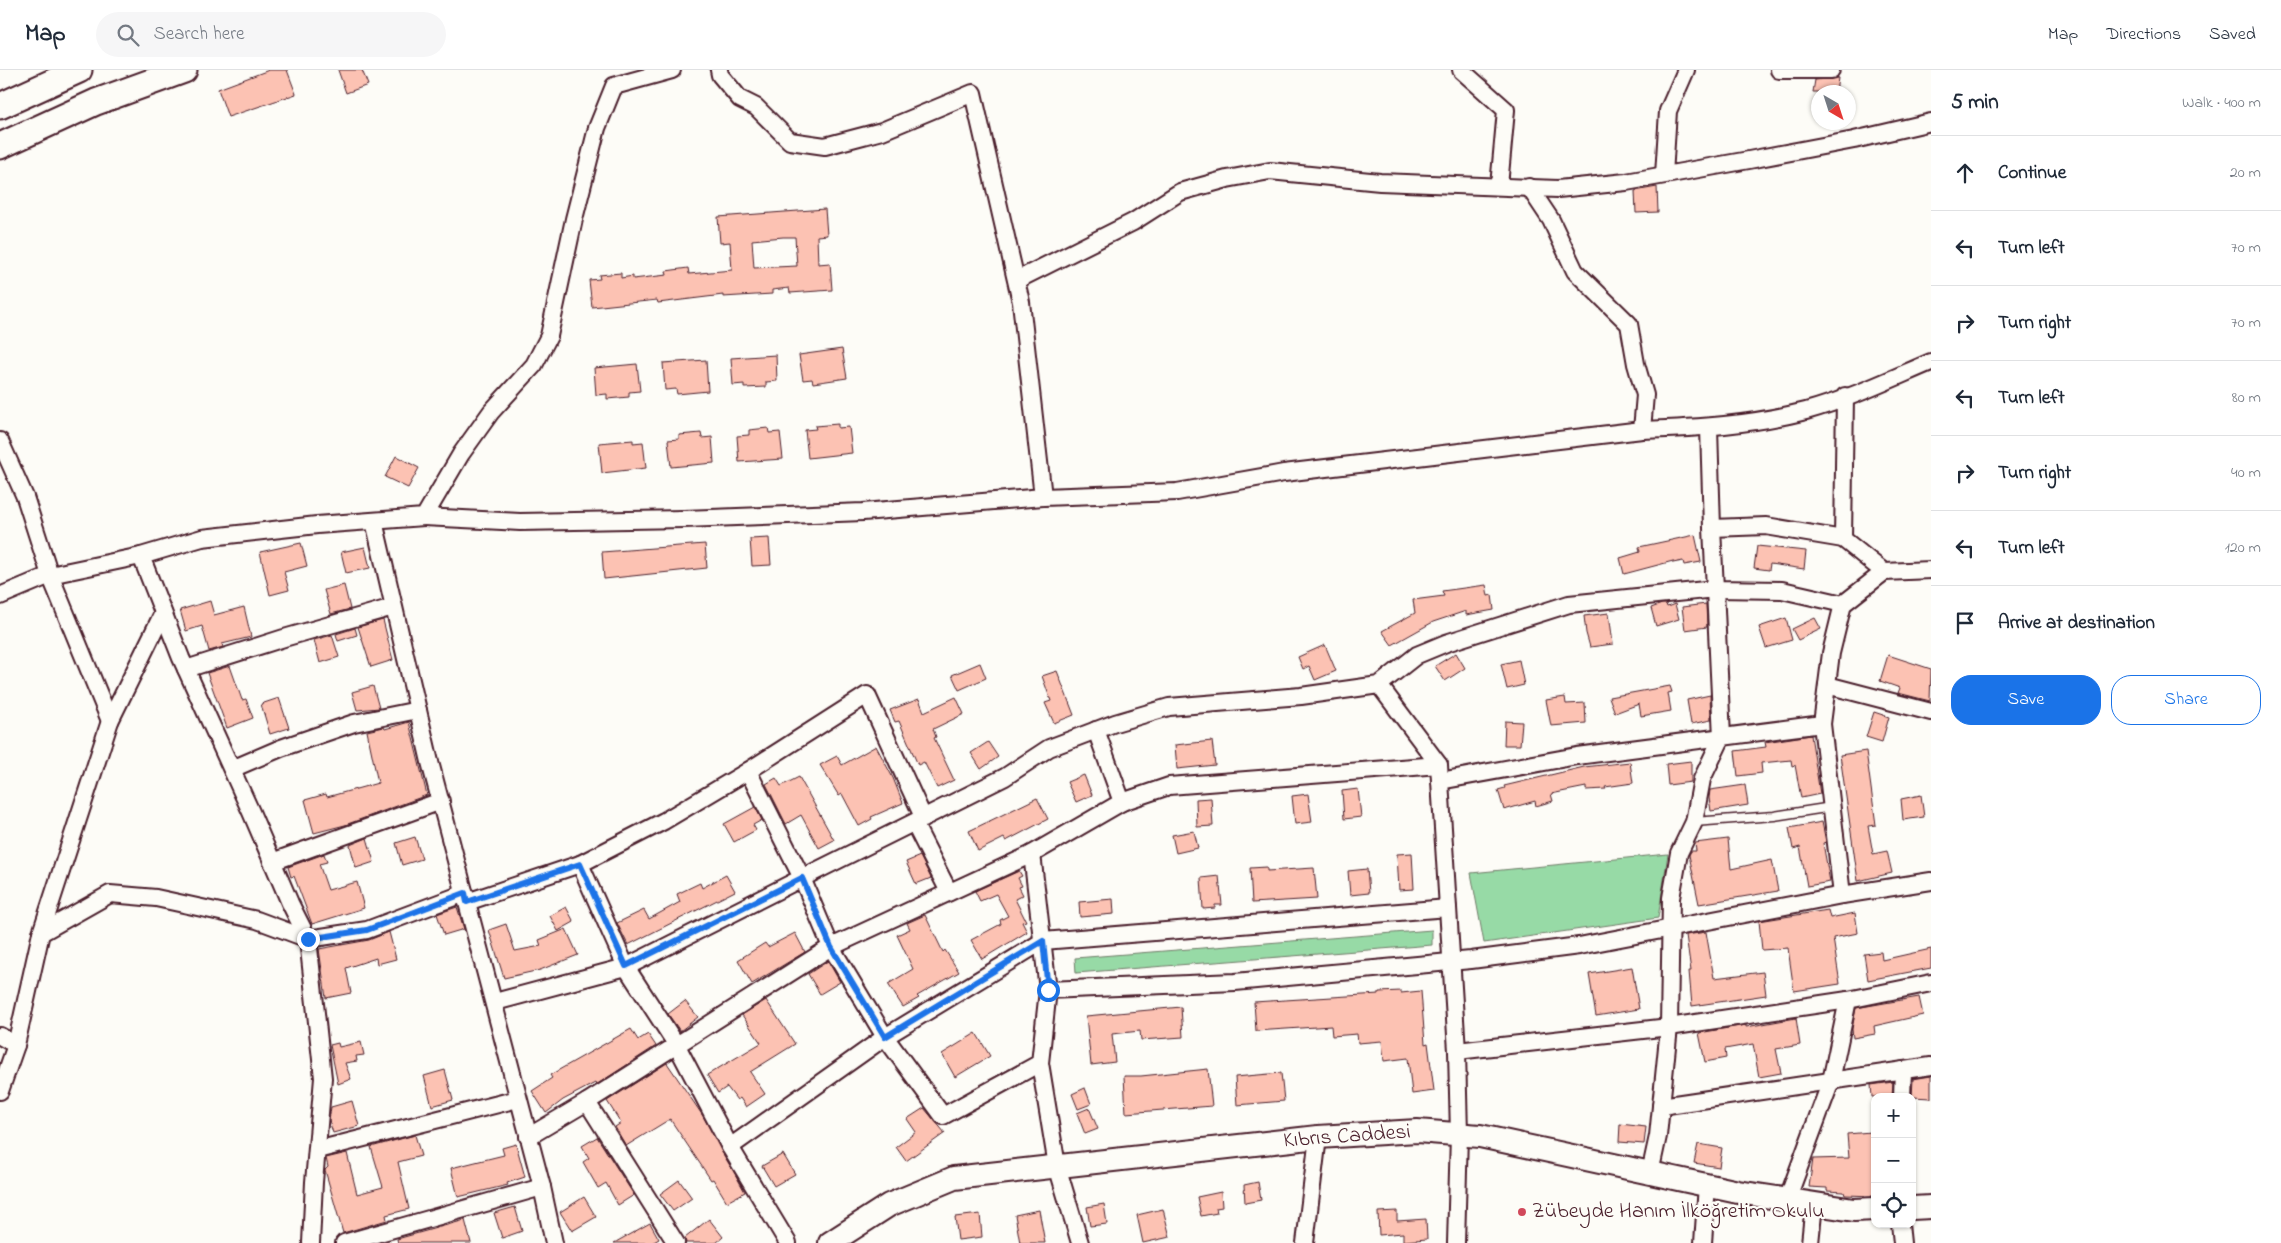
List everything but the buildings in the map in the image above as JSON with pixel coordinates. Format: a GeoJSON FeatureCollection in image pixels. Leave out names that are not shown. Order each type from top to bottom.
{"type":"FeatureCollection","features":[{"type":"Feature","properties":{"kind":"main road"},"geometry":{"type":"LineString","coordinates":[[0,106],[79,70]]}},
{"type":"Feature","properties":{"kind":"main road"},"geometry":{"type":"LineString","coordinates":[[0,146],[96,102],[184,70]]}},
{"type":"Feature","properties":{"kind":"main road","name":"Kıbrıs Caddesi"},"geometry":{"type":"LineString","coordinates":[[830,1243],[889,1205],[954,1178],[1318,1137],[1417,1131],[1480,1136],[1707,1185],[1787,1200],[1854,1210],[1871,1209]]}},
{"type":"Feature","properties":{"kind":"main road"},"geometry":{"type":"LineString","coordinates":[[1916,1208],[1931,1207]]}},
{"type":"Feature","properties":{"kind":"street"},"geometry":{"type":"LineString","coordinates":[[424,517],[461,454],[491,412],[534,365],[549,336],[574,220],[597,128],[614,86],[672,70]]}},
{"type":"Feature","properties":{"kind":"street"},"geometry":{"type":"LineString","coordinates":[[718,70],[740,99],[756,107],[790,141],[825,146],[882,131],[973,93],[1021,302],[1043,497]]}},
{"type":"Feature","properties":{"kind":"street"},"geometry":{"type":"LineString","coordinates":[[1461,70],[1506,110],[1499,186]]}},
{"type":"Feature","properties":{"kind":"street"},"geometry":{"type":"LineString","coordinates":[[1664,175],[1668,111],[1686,70]]}},
{"type":"Feature","properties":{"kind":"street"},"geometry":{"type":"LineString","coordinates":[[1779,70],[1831,70]]}},
{"type":"Feature","properties":{"kind":"street"},"geometry":{"type":"LineString","coordinates":[[1017,280],[1134,222],[1180,192],[1227,179],[1270,171],[1380,182],[1558,189],[1626,182],[1854,140],[1931,122]]}},
{"type":"Feature","properties":{"kind":"street"},"geometry":{"type":"LineString","coordinates":[[1529,187],[1551,220],[1574,271],[1629,324],[1636,364],[1645,395],[1642,430]]}},
{"type":"Feature","properties":{"kind":"street"},"geometry":{"type":"LineString","coordinates":[[0,596],[50,575],[141,556],[202,538],[374,521],[424,517],[520,522],[684,519],[863,512],[1043,497],[1177,492],[1284,473],[1642,430],[1709,428],[1751,422],[1808,410],[1931,362]]}},
{"type":"Feature","properties":{"kind":"street"},"geometry":{"type":"LineString","coordinates":[[1843,538],[1846,396]]}},
{"type":"Feature","properties":{"kind":"street"},"geometry":{"type":"LineString","coordinates":[[1650,1173],[1658,1136],[1669,1027],[1669,928],[1671,898],[1679,853],[1694,822],[1702,779],[1722,737],[1709,428]]}},
{"type":"Feature","properties":{"kind":"street"},"geometry":{"type":"LineString","coordinates":[[0,440],[25,498],[50,575],[110,721]]}},
{"type":"Feature","properties":{"kind":"street"},"geometry":{"type":"LineString","coordinates":[[374,521],[418,710],[466,898],[495,1002],[518,1099],[542,1187],[554,1243]]}},
{"type":"Feature","properties":{"kind":"street"},"geometry":{"type":"LineString","coordinates":[[1712,528],[1766,526],[1843,538],[1884,572]]}},
{"type":"Feature","properties":{"kind":"street"},"geometry":{"type":"LineString","coordinates":[[141,556],[186,670],[232,769],[290,903],[308,939],[323,1078],[311,1243]]}},
{"type":"Feature","properties":{"kind":"street"},"geometry":{"type":"LineString","coordinates":[[1842,895],[1822,724],[1831,653],[1843,604],[1884,572],[1931,570]]}},
{"type":"Feature","properties":{"kind":"street"},"geometry":{"type":"LineString","coordinates":[[495,1002],[626,966],[1005,777],[1049,748],[1096,730],[1169,707],[1301,696],[1379,685],[1424,652],[1569,604],[1715,589],[1782,590],[1843,604]]}},
{"type":"Feature","properties":{"kind":"street"},"geometry":{"type":"LineString","coordinates":[[186,670],[284,638],[393,607]]}},
{"type":"Feature","properties":{"kind":"street"},"geometry":{"type":"LineString","coordinates":[[0,1090],[16,1045],[41,933],[110,721],[163,613]]}},
{"type":"Feature","properties":{"kind":"street"},"geometry":{"type":"LineString","coordinates":[[1379,685],[1440,773],[1457,1051],[1459,1135],[1456,1243]]}},
{"type":"Feature","properties":{"kind":"street"},"geometry":{"type":"LineString","coordinates":[[1827,685],[1931,712]]}},
{"type":"Feature","properties":{"kind":"street"},"geometry":{"type":"LineString","coordinates":[[41,933],[110,894],[156,898],[257,920],[308,939],[367,930],[580,864],[664,821],[748,771],[867,695],[949,892]]}},
{"type":"Feature","properties":{"kind":"street"},"geometry":{"type":"LineString","coordinates":[[232,769],[281,748],[354,723],[418,710]]}},
{"type":"Feature","properties":{"kind":"street"},"geometry":{"type":"LineString","coordinates":[[528,1137],[587,1102],[831,947],[1032,854],[1122,802],[1169,786],[1440,773],[1822,724]]}},
{"type":"Feature","properties":{"kind":"street"},"geometry":{"type":"LineString","coordinates":[[1096,730],[1122,802]]}},
{"type":"Feature","properties":{"kind":"street"},"geometry":{"type":"LineString","coordinates":[[748,771],[802,878],[831,947],[885,1037],[943,1116],[1040,1063]]}},
{"type":"Feature","properties":{"kind":"street"},"geometry":{"type":"LineString","coordinates":[[272,862],[441,802]]}},
{"type":"Feature","properties":{"kind":"street"},"geometry":{"type":"LineString","coordinates":[[1032,854],[1048,990],[1040,1063],[1057,1166],[1080,1243]]}},
{"type":"Feature","properties":{"kind":"street"},"geometry":{"type":"LineString","coordinates":[[580,864],[626,966],[676,1044],[730,1147],[788,1243]]}},
{"type":"Feature","properties":{"kind":"street"},"geometry":{"type":"LineString","coordinates":[[1048,990],[1235,982],[1451,962],[1579,946],[1842,895],[1931,881]]}},
{"type":"Feature","properties":{"kind":"street"},"geometry":{"type":"LineString","coordinates":[[730,1147],[885,1037],[1043,941],[1448,908]]}},
{"type":"Feature","properties":{"kind":"street"},"geometry":{"type":"LineString","coordinates":[[1457,1051],[1669,1027],[1848,1000],[1931,983]]}},
{"type":"Feature","properties":{"kind":"street"},"geometry":{"type":"LineString","coordinates":[[1787,1200],[1831,1081],[1848,1000]]}},
{"type":"Feature","properties":{"kind":"street"},"geometry":{"type":"LineString","coordinates":[[0,1036],[16,1045]]}},
{"type":"Feature","properties":{"kind":"street"},"geometry":{"type":"LineString","coordinates":[[1661,1106],[1931,1066]]}},
{"type":"Feature","properties":{"kind":"street"},"geometry":{"type":"LineString","coordinates":[[1902,1093],[1903,1070]]}},
{"type":"Feature","properties":{"kind":"street"},"geometry":{"type":"LineString","coordinates":[[317,1150],[518,1099]]}},
{"type":"Feature","properties":{"kind":"street"},"geometry":{"type":"LineString","coordinates":[[587,1102],[676,1243]]}},
{"type":"Feature","properties":{"kind":"street"},"geometry":{"type":"LineString","coordinates":[[1305,1243],[1318,1137]]}},
{"type":"Feature","properties":{"kind":"street"},"geometry":{"type":"LineString","coordinates":[[1702,1243],[1707,1185]]}},
{"type":"Feature","properties":{"kind":"street"},"geometry":{"type":"LineString","coordinates":[[344,1243],[542,1187]]}},
{"type":"Feature","properties":{"kind":"street"},"geometry":{"type":"LineString","coordinates":[[1810,1243],[1814,1204]]}},
{"type":"Feature","properties":{"kind":"street"},"geometry":{"type":"LineString","coordinates":[[1900,1228],[1902,1243]]}},
{"type":"Feature","properties":{"kind":"lane"},"geometry":{"type":"LineString","coordinates":[[1694,822],[1774,816],[1832,807]]}},
{"type":"Feature","properties":{"kind":"green space"},"geometry":{"type":"Polygon","coordinates":[[[1668,854],[1658,918],[1484,943],[1471,873],[1668,854]]]}},
{"type":"Feature","properties":{"kind":"green space"},"geometry":{"type":"Polygon","coordinates":[[[1432,930],[1432,945],[1076,973],[1075,958],[1432,930]]]}},
{"type":"Feature","properties":{"kind":"place","name":"Zübeyde Hanım İlköğretim Okulu"},"geometry":{"type":"Point","coordinates":[1522,1212]}},
{"type":"Feature","properties":{"kind":"route"},"geometry":{"type":"LineString","coordinates":[[308,939],[367,930],[465,893],[467,902],[580,864],[626,966],[802,878],[831,947],[885,1037],[1043,941],[1048,990]]}}]}
